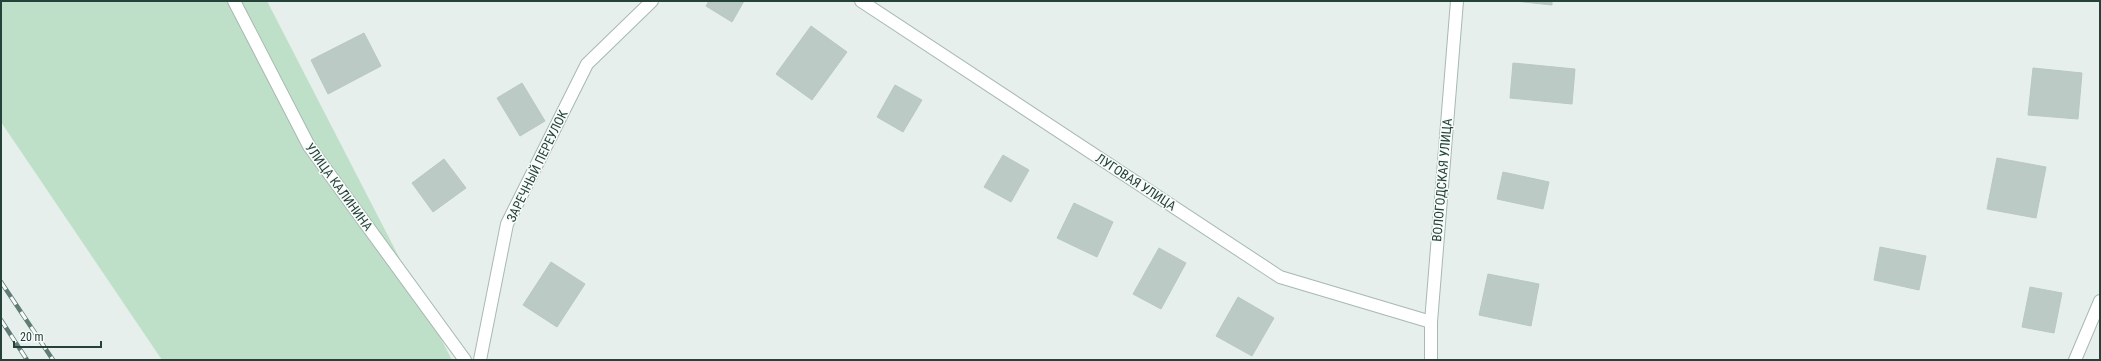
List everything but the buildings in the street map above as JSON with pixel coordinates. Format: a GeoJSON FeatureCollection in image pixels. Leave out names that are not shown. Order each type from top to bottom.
{"type":"FeatureCollection","features":[{"type":"Feature","properties":{"kind":"street","name":"УЛИЦА КАЛИНИНА"},"geometry":{"type":"LineString","coordinates":[[234,1],[309,146],[465,360]]}},
{"type":"Feature","properties":{"kind":"street","name":"ЗАРЕЧНЫЙ ПЕРЕУЛОК"},"geometry":{"type":"LineString","coordinates":[[480,360],[507,224],[587,64],[652,1]]}},
{"type":"Feature","properties":{"kind":"street","name":"ЛУГОВАЯ УЛИЦА"},"geometry":{"type":"LineString","coordinates":[[861,1],[1280,277],[1431,322]]}},
{"type":"Feature","properties":{"kind":"street","name":"ВОЛОГОДСКАЯ УЛИЦА"},"geometry":{"type":"LineString","coordinates":[[1431,360],[1431,322],[1457,1]]}},
{"type":"Feature","properties":{"kind":"street"},"geometry":{"type":"LineString","coordinates":[[2075,360],[2100,301]]}},
{"type":"Feature","properties":{"kind":"green space"},"geometry":{"type":"Polygon","coordinates":[[[1,1],[267,1],[452,360],[162,360],[1,122],[1,1]]]}},
{"type":"Feature","properties":{"kind":"railway"},"geometry":{"type":"LineString","coordinates":[[1,282],[53,360]]}},
{"type":"Feature","properties":{"kind":"railway"},"geometry":{"type":"LineString","coordinates":[[1,320],[27,360]]}}]}
